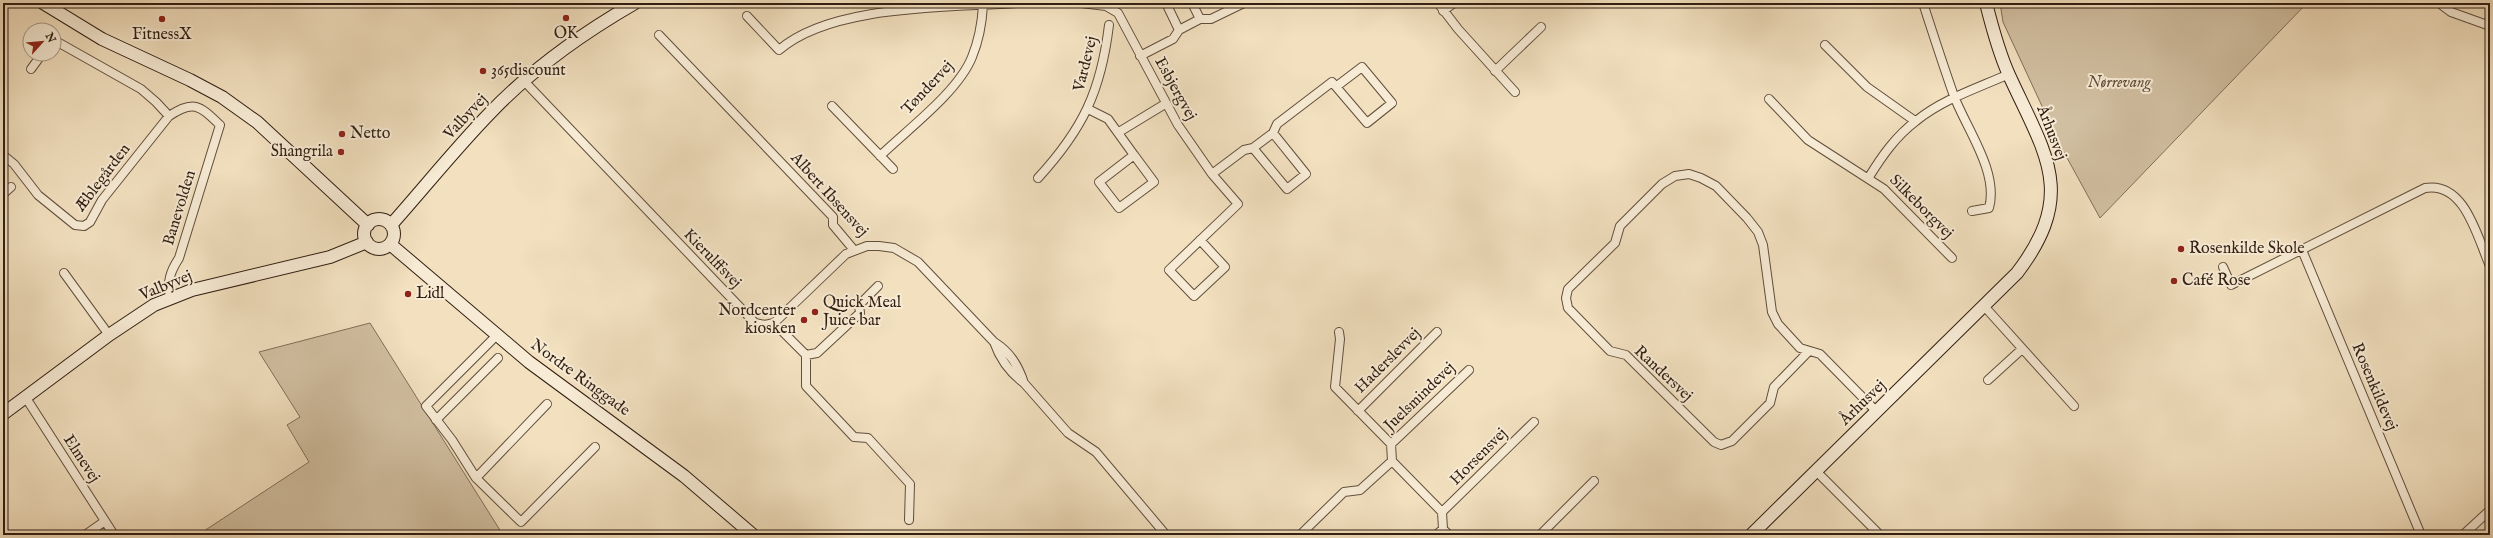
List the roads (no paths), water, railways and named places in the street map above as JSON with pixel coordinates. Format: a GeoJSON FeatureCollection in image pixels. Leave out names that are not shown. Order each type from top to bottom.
{"type":"FeatureCollection","features":[{"type":"Feature","properties":{"kind":"street"},"geometry":{"type":"LineString","coordinates":[[43,3],[102,39],[190,80],[222,97],[257,122],[368,225]]}},
{"type":"Feature","properties":{"kind":"street","name":"Valbyvej"},"geometry":{"type":"LineString","coordinates":[[391,225],[481,122],[524,81],[587,34],[635,3]]}},
{"type":"Feature","properties":{"kind":"street"},"geometry":{"type":"LineString","coordinates":[[747,16],[779,50],[803,32],[853,18],[915,9],[1016,3]]}},
{"type":"Feature","properties":{"kind":"street","name":"Esbjergvej"},"geometry":{"type":"LineString","coordinates":[[1081,3],[1114,9],[1121,17],[1165,104],[1212,174],[1238,204],[1200,240]]}},
{"type":"Feature","properties":{"kind":"street"},"geometry":{"type":"LineString","coordinates":[[1166,3],[1179,30]]}},
{"type":"Feature","properties":{"kind":"street"},"geometry":{"type":"LineString","coordinates":[[1192,3],[1200,19]]}},
{"type":"Feature","properties":{"kind":"street"},"geometry":{"type":"LineString","coordinates":[[1140,56],[1173,39],[1179,30],[1200,19],[1212,19],[1244,3]]}},
{"type":"Feature","properties":{"kind":"street"},"geometry":{"type":"LineString","coordinates":[[1438,3],[1443,11],[1515,92]]}},
{"type":"Feature","properties":{"kind":"street"},"geometry":{"type":"LineString","coordinates":[[1443,11],[1454,3]]}},
{"type":"Feature","properties":{"kind":"street","name":"Silkeborgvej"},"geometry":{"type":"LineString","coordinates":[[1923,3],[1955,98],[1977,142],[1992,197],[1989,208],[1972,211]]}},
{"type":"Feature","properties":{"kind":"street","name":"Århusvej"},"geometry":{"type":"LineString","coordinates":[[1751,535],[1878,412],[2017,273],[2031,255],[2041,235],[2049,210],[2051,186],[2048,163],[2041,140],[2009,74],[1986,3]]}},
{"type":"Feature","properties":{"kind":"street"},"geometry":{"type":"LineString","coordinates":[[2439,3],[2451,12],[2490,26]]}},
{"type":"Feature","properties":{"kind":"street","name":"Tøndervej"},"geometry":{"type":"LineString","coordinates":[[880,156],[962,76],[972,57],[980,35],[983,5]]}},
{"type":"Feature","properties":{"kind":"street","name":"Vardevej"},"geometry":{"type":"LineString","coordinates":[[1038,178],[1060,154],[1088,109],[1105,57],[1109,25]]}},
{"type":"Feature","properties":{"kind":"street"},"geometry":{"type":"LineString","coordinates":[[1495,71],[1542,27]]}},
{"type":"Feature","properties":{"kind":"street","name":"Albert Ibsensvej"},"geometry":{"type":"LineString","coordinates":[[659,35],[833,217],[833,226],[854,250],[879,246],[894,248],[908,254],[918,262],[994,342],[1000,360],[1024,383],[1068,433],[1096,452],[1166,535]]}},
{"type":"Feature","properties":{"kind":"street"},"geometry":{"type":"LineString","coordinates":[[1825,44],[1867,87],[1915,121]]}},
{"type":"Feature","properties":{"kind":"street"},"geometry":{"type":"LineString","coordinates":[[62,45],[140,89],[156,102],[169,116]]}},
{"type":"Feature","properties":{"kind":"street"},"geometry":{"type":"LineString","coordinates":[[31,69],[36,62]]}},
{"type":"Feature","properties":{"kind":"street"},"geometry":{"type":"LineString","coordinates":[[1212,174],[1244,150],[1253,148],[1273,133],[1277,124],[1332,82],[1338,86],[1367,123],[1392,103],[1362,67],[1338,86]]}},
{"type":"Feature","properties":{"kind":"street","name":"Silkeborgvej"},"geometry":{"type":"LineString","coordinates":[[1869,177],[1886,150],[1915,121],[1955,98],[2009,74]]}},
{"type":"Feature","properties":{"kind":"street","name":"Kierulffsvej"},"geometry":{"type":"LineString","coordinates":[[524,81],[755,323],[765,325],[774,323]]}},
{"type":"Feature","properties":{"kind":"street","name":"Silkeborgvej"},"geometry":{"type":"LineString","coordinates":[[1769,99],[1808,140],[1869,177],[1884,188],[1952,258]]}},
{"type":"Feature","properties":{"kind":"street"},"geometry":{"type":"LineString","coordinates":[[1119,132],[1165,104]]}},
{"type":"Feature","properties":{"kind":"street","name":"Æblegården"},"geometry":{"type":"LineString","coordinates":[[3,155],[14,164],[38,195],[75,225],[84,226],[90,222],[102,200],[169,116],[181,108],[196,106],[220,125]]}},
{"type":"Feature","properties":{"kind":"street"},"geometry":{"type":"LineString","coordinates":[[832,106],[893,169]]}},
{"type":"Feature","properties":{"kind":"street","name":"Vardevej"},"geometry":{"type":"LineString","coordinates":[[1088,109],[1108,118],[1154,182],[1119,208],[1099,182],[1134,156]]}},
{"type":"Feature","properties":{"kind":"street","name":"Banevolden"},"geometry":{"type":"LineString","coordinates":[[170,298],[167,284],[170,272],[179,258],[220,125]]}},
{"type":"Feature","properties":{"kind":"street"},"geometry":{"type":"LineString","coordinates":[[1253,148],[1287,189],[1306,174],[1273,133]]}},
{"type":"Feature","properties":{"kind":"street","name":"Randersvej"},"geometry":{"type":"LineString","coordinates":[[1809,351],[1774,387],[1770,403],[1732,441],[1721,445],[1714,442],[1629,358],[1610,351],[1568,308],[1566,298],[1568,289],[1615,243],[1620,226],[1662,184],[1675,176],[1689,174],[1702,178],[1716,186],[1747,218],[1758,232],[1763,245],[1772,312],[1778,324],[1800,348],[1820,354],[1878,412]]}},
{"type":"Feature","properties":{"kind":"street"},"geometry":{"type":"LineString","coordinates":[[2223,267],[2231,285],[2425,188],[2436,186],[2447,190],[2462,203],[2490,266]]}},
{"type":"Feature","properties":{"kind":"street"},"geometry":{"type":"LineString","coordinates":[[3,194],[12,187]]}},
{"type":"Feature","properties":{"kind":"street"},"geometry":{"type":"LineString","coordinates":[[379,219],[391,225],[394,233],[390,244],[378,249],[367,242],[364,233],[368,225],[379,219]]}},
{"type":"Feature","properties":{"kind":"street"},"geometry":{"type":"LineString","coordinates":[[1200,240],[1225,266],[1194,296],[1169,270],[1200,240]]}},
{"type":"Feature","properties":{"kind":"street","name":"Valbyvej"},"geometry":{"type":"LineString","coordinates":[[3,414],[136,316],[170,298],[192,290],[330,257],[367,242]]}},
{"type":"Feature","properties":{"kind":"street","name":"Nordre Ringgade"},"geometry":{"type":"LineString","coordinates":[[390,244],[564,390],[621,428],[684,476],[753,535]]}},
{"type":"Feature","properties":{"kind":"street"},"geometry":{"type":"LineString","coordinates":[[854,250],[846,254],[774,323],[806,355],[806,386],[854,437],[868,438],[910,484],[909,520]]}},
{"type":"Feature","properties":{"kind":"street","name":"Rosenkildevej"},"geometry":{"type":"LineString","coordinates":[[2302,250],[2421,535]]}},
{"type":"Feature","properties":{"kind":"street"},"geometry":{"type":"LineString","coordinates":[[64,273],[109,335]]}},
{"type":"Feature","properties":{"kind":"street"},"geometry":{"type":"LineString","coordinates":[[806,355],[817,353],[860,313],[859,305],[878,286]]}},
{"type":"Feature","properties":{"kind":"street"},"geometry":{"type":"LineString","coordinates":[[1984,306],[2074,406]]}},
{"type":"Feature","properties":{"kind":"street"},"geometry":{"type":"LineString","coordinates":[[1339,332],[1340,339],[1335,387],[1391,444],[1392,461],[1442,512],[1446,532],[1436,535]]}},
{"type":"Feature","properties":{"kind":"street","name":"Haderslevvej"},"geometry":{"type":"LineString","coordinates":[[1358,410],[1437,332]]}},
{"type":"Feature","properties":{"kind":"street"},"geometry":{"type":"LineString","coordinates":[[497,335],[426,406],[476,478],[521,522],[595,447]]}},
{"type":"Feature","properties":{"kind":"street"},"geometry":{"type":"LineString","coordinates":[[1988,380],[2022,349]]}},
{"type":"Feature","properties":{"kind":"street"},"geometry":{"type":"LineString","coordinates":[[436,420],[498,358]]}},
{"type":"Feature","properties":{"kind":"street","name":"Juelsmindevej"},"geometry":{"type":"LineString","coordinates":[[1391,444],[1469,370]]}},
{"type":"Feature","properties":{"kind":"street","name":"Elmevej"},"geometry":{"type":"LineString","coordinates":[[26,398],[114,535]]}},
{"type":"Feature","properties":{"kind":"street"},"geometry":{"type":"LineString","coordinates":[[476,478],[547,404]]}},
{"type":"Feature","properties":{"kind":"street","name":"Horsensvej"},"geometry":{"type":"LineString","coordinates":[[1442,512],[1534,422]]}},
{"type":"Feature","properties":{"kind":"street"},"geometry":{"type":"LineString","coordinates":[[1300,535],[1344,492],[1360,490],[1392,461]]}},
{"type":"Feature","properties":{"kind":"street"},"geometry":{"type":"LineString","coordinates":[[1816,471],[1880,535]]}},
{"type":"Feature","properties":{"kind":"street"},"geometry":{"type":"LineString","coordinates":[[1540,535],[1594,481]]}},
{"type":"Feature","properties":{"kind":"street"},"geometry":{"type":"LineString","coordinates":[[2463,535],[2490,510]]}},
{"type":"Feature","properties":{"kind":"street"},"geometry":{"type":"LineString","coordinates":[[85,535],[105,521]]}},
{"type":"Feature","properties":{"kind":"place","name":"OK"},"geometry":{"type":"Point","coordinates":[566,18]}},
{"type":"Feature","properties":{"kind":"place","name":"FitnessX"},"geometry":{"type":"Point","coordinates":[162,19]}},
{"type":"Feature","properties":{"kind":"place","name":"365discount"},"geometry":{"type":"Point","coordinates":[483,71]}},
{"type":"Feature","properties":{"kind":"place","name":"Netto"},"geometry":{"type":"Point","coordinates":[342,134]}},
{"type":"Feature","properties":{"kind":"place","name":"Shangrila"},"geometry":{"type":"Point","coordinates":[341,152]}},
{"type":"Feature","properties":{"kind":"place","name":"Rosenkilde Skole"},"geometry":{"type":"Point","coordinates":[2181,249]}},
{"type":"Feature","properties":{"kind":"place","name":"Café Rose"},"geometry":{"type":"Point","coordinates":[2174,281]}},
{"type":"Feature","properties":{"kind":"place","name":"Lidl"},"geometry":{"type":"Point","coordinates":[408,294]}},
{"type":"Feature","properties":{"kind":"place","name":"Quick Meal Juice bar"},"geometry":{"type":"Point","coordinates":[815,312]}},
{"type":"Feature","properties":{"kind":"place","name":"Nordcenter kiosken"},"geometry":{"type":"Point","coordinates":[804,320]}},
{"type":"Feature","properties":{"kind":"park label","name":"Nørrevang"},"geometry":{"type":"Point","coordinates":[2119,83]}}]}
